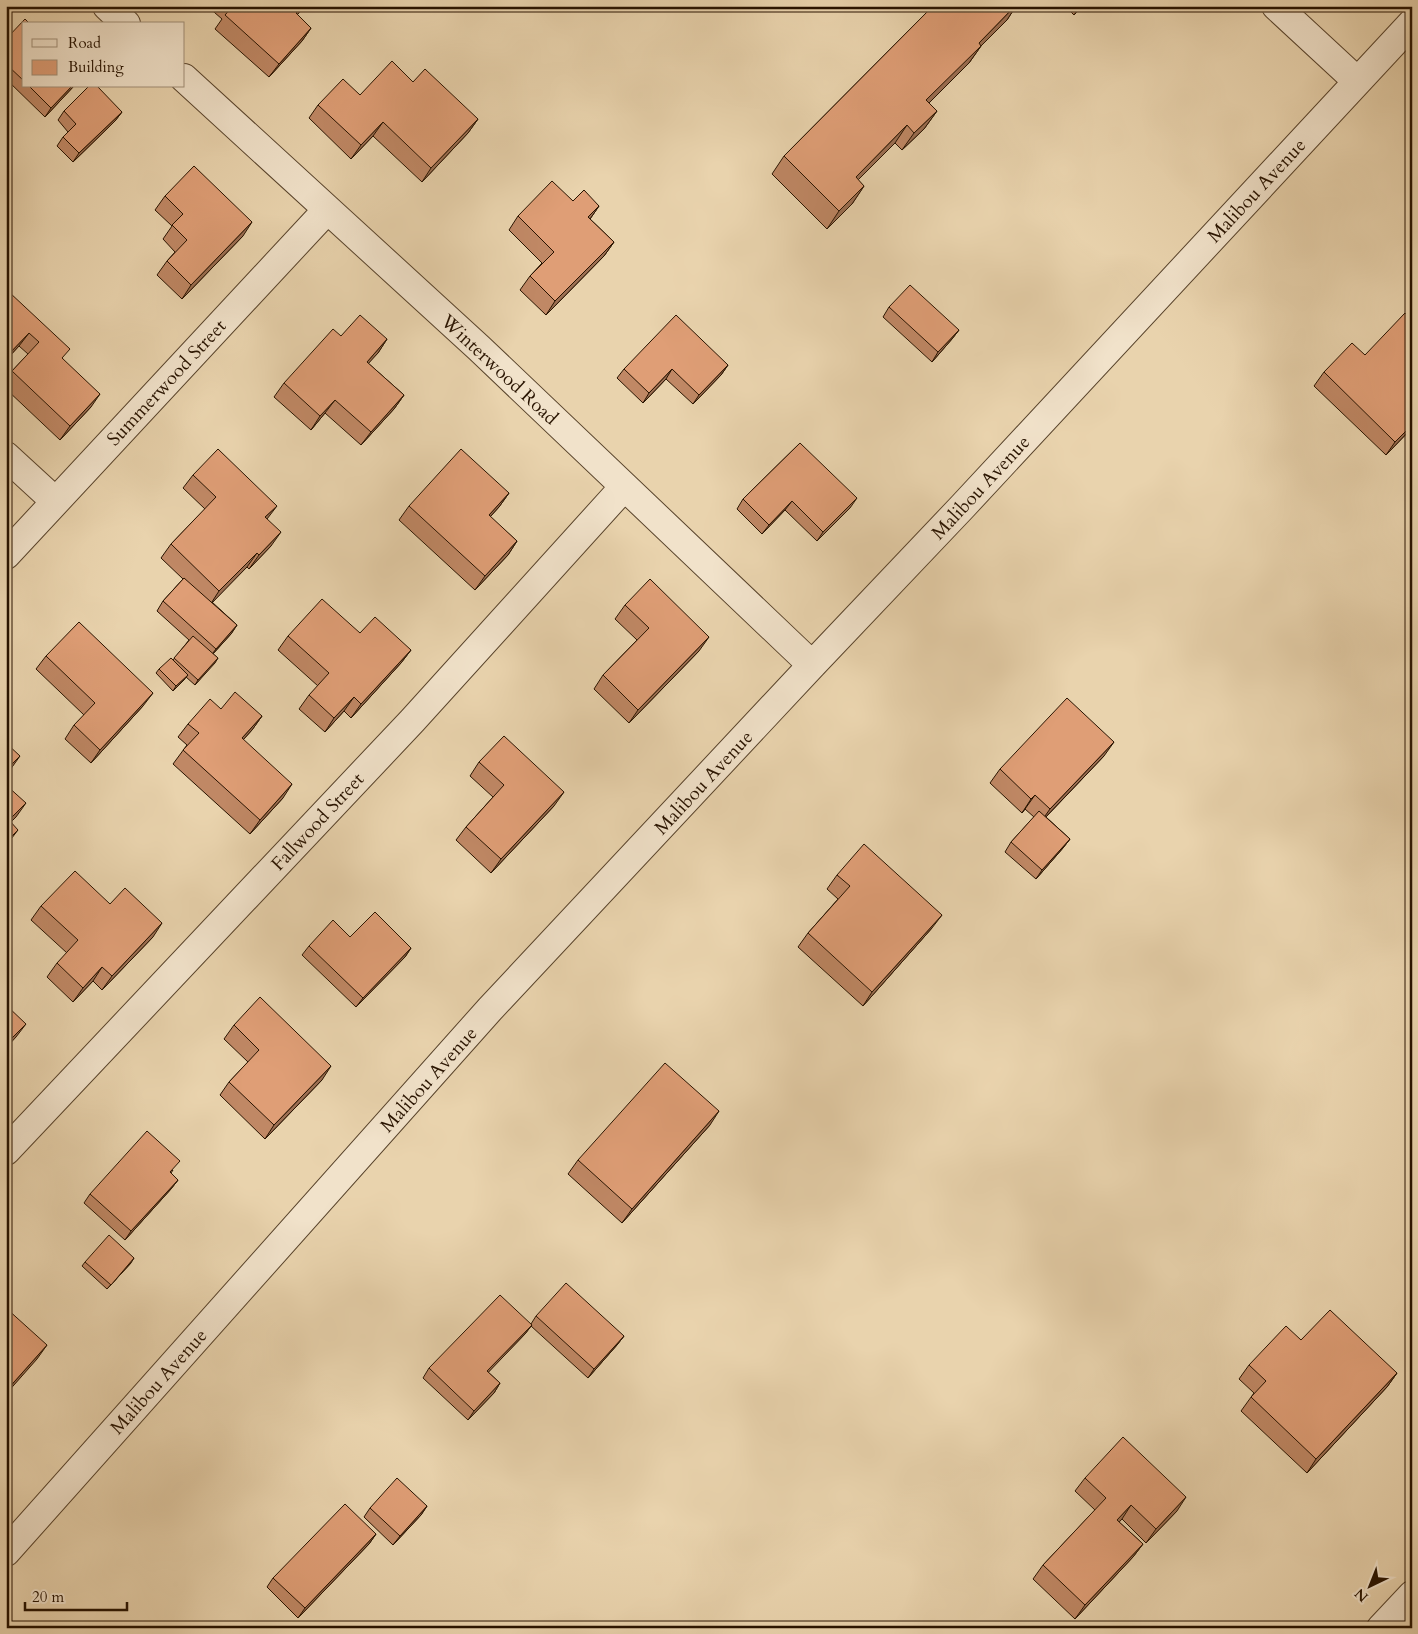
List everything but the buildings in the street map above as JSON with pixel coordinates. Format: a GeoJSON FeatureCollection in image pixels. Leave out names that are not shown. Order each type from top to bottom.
{"type":"FeatureCollection","features":[{"type":"Feature","properties":{"kind":"street"},"geometry":{"type":"LineString","coordinates":[[106,6],[124,22]]}},
{"type":"Feature","properties":{"kind":"street"},"geometry":{"type":"LineString","coordinates":[[1276,6],[1358,81]]}},
{"type":"Feature","properties":{"kind":"street","name":"Malibou Avenue"},"geometry":{"type":"LineString","coordinates":[[6,1552],[490,1008],[963,506],[1412,23]]}},
{"type":"Feature","properties":{"kind":"street","name":"Winterwood Road"},"geometry":{"type":"LineString","coordinates":[[185,79],[479,348],[812,665]]}},
{"type":"Feature","properties":{"kind":"street","name":"Summerwood Street"},"geometry":{"type":"LineString","coordinates":[[6,555],[327,210]]}},
{"type":"Feature","properties":{"kind":"street"},"geometry":{"type":"LineString","coordinates":[[6,456],[56,501]]}},
{"type":"Feature","properties":{"kind":"street","name":"Fallwood Street"},"geometry":{"type":"LineString","coordinates":[[6,1151],[405,728],[624,488]]}},
{"type":"Feature","properties":{"kind":"street"},"geometry":{"type":"LineString","coordinates":[[1381,1628],[1412,1595]]}}]}
